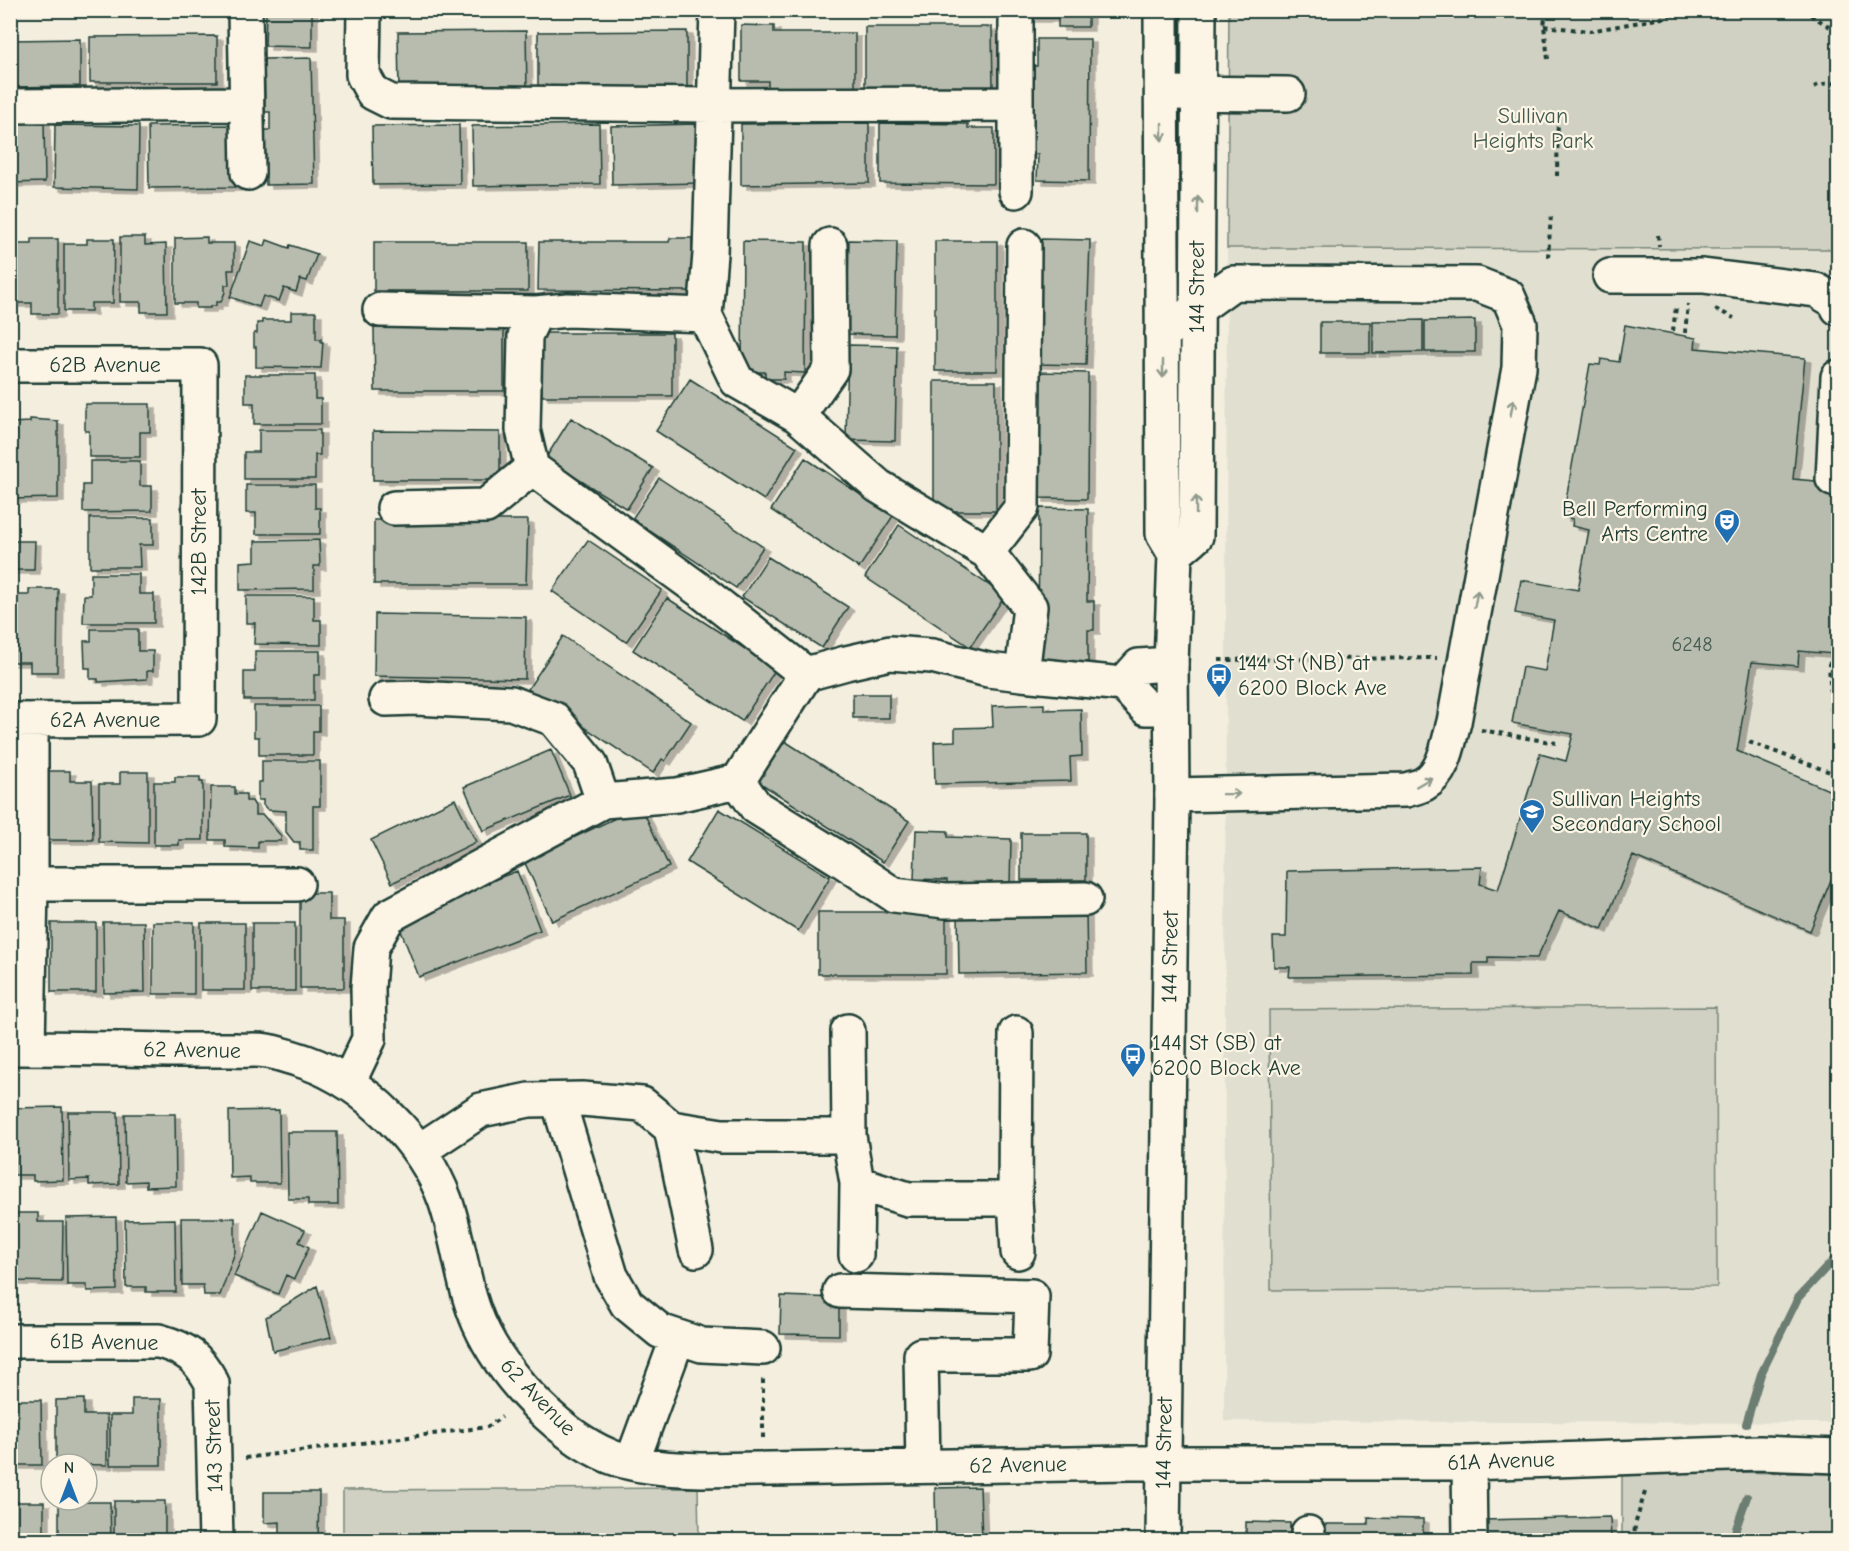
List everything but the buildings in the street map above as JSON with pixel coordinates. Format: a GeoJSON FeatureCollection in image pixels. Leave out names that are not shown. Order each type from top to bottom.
{"type":"FeatureCollection","features":[{"type":"Feature","properties":{"kind":"street"},"geometry":{"type":"LineString","coordinates":[[244,10],[248,173]]}},
{"type":"Feature","properties":{"kind":"street"},"geometry":{"type":"LineString","coordinates":[[364,10],[363,75],[373,93],[391,102],[1016,105]]}},
{"type":"Feature","properties":{"kind":"street"},"geometry":{"type":"LineString","coordinates":[[717,10],[710,254],[705,315],[736,381],[798,416],[878,486],[987,552],[1030,607],[1022,674]]}},
{"type":"Feature","properties":{"kind":"street"},"geometry":{"type":"LineString","coordinates":[[1016,10],[1016,191]]}},
{"type":"Feature","properties":{"kind":"street","name":"144 Street"},"geometry":{"type":"LineString","coordinates":[[1161,10],[1163,534],[1175,554],[1171,664],[1172,795],[1163,1540]]}},
{"type":"Feature","properties":{"kind":"street","name":"144 Street"},"geometry":{"type":"LineString","coordinates":[[1175,554],[1196,536],[1199,10]]}},
{"type":"Feature","properties":{"kind":"street"},"geometry":{"type":"LineString","coordinates":[[1162,93],[1288,94]]}},
{"type":"Feature","properties":{"kind":"street"},"geometry":{"type":"LineString","coordinates":[[10,106],[246,104]]}},
{"type":"Feature","properties":{"kind":"street"},"geometry":{"type":"LineString","coordinates":[[798,416],[831,369],[830,245]]}},
{"type":"Feature","properties":{"kind":"street"},"geometry":{"type":"LineString","coordinates":[[987,552],[1022,507],[1024,246]]}},
{"type":"Feature","properties":{"kind":"street"},"geometry":{"type":"LineString","coordinates":[[1197,252],[1233,283]]}},
{"type":"Feature","properties":{"kind":"street"},"geometry":{"type":"LineString","coordinates":[[1610,276],[1703,276],[1816,290],[1838,303],[1839,308]]}},
{"type":"Feature","properties":{"kind":"street"},"geometry":{"type":"LineString","coordinates":[[1162,334],[1233,283],[1477,284],[1508,296],[1520,324],[1520,368],[1454,722],[1445,756],[1436,774],[1424,784],[1406,790],[1172,795]]}},
{"type":"Feature","properties":{"kind":"street"},"geometry":{"type":"LineString","coordinates":[[380,310],[536,313],[568,310],[705,315]]}},
{"type":"Feature","properties":{"kind":"street"},"geometry":{"type":"LineString","coordinates":[[536,313],[525,336],[523,430],[532,468],[701,591],[806,674]]}},
{"type":"Feature","properties":{"kind":"street","name":"62B Avenue"},"geometry":{"type":"LineString","coordinates":[[10,365],[200,365]]}},
{"type":"Feature","properties":{"kind":"street","name":"142B Street"},"geometry":{"type":"LineString","coordinates":[[199,719],[200,365]]}},
{"type":"Feature","properties":{"kind":"street"},"geometry":{"type":"LineString","coordinates":[[1833,479],[1839,377]]}},
{"type":"Feature","properties":{"kind":"street"},"geometry":{"type":"LineString","coordinates":[[394,508],[486,506],[532,468]]}},
{"type":"Feature","properties":{"kind":"street"},"geometry":{"type":"LineString","coordinates":[[348,1083],[369,1039],[370,948],[389,916],[603,801],[677,795],[738,781],[806,674],[890,653],[932,656],[988,670],[1123,684],[1146,708],[1171,708]]}},
{"type":"Feature","properties":{"kind":"street"},"geometry":{"type":"LineString","coordinates":[[1123,684],[1139,666],[1171,664]]}},
{"type":"Feature","properties":{"kind":"street"},"geometry":{"type":"LineString","coordinates":[[386,699],[416,698],[511,703],[554,719],[590,763],[603,801]]}},
{"type":"Feature","properties":{"kind":"street","name":"62A Avenue"},"geometry":{"type":"LineString","coordinates":[[21,720],[199,719]]}},
{"type":"Feature","properties":{"kind":"street"},"geometry":{"type":"LineString","coordinates":[[19,1048],[21,720]]}},
{"type":"Feature","properties":{"kind":"street"},"geometry":{"type":"LineString","coordinates":[[738,781],[756,807],[894,895],[945,901],[1085,899]]}},
{"type":"Feature","properties":{"kind":"street"},"geometry":{"type":"LineString","coordinates":[[21,884],[297,884]]}},
{"type":"Feature","properties":{"kind":"street"},"geometry":{"type":"LineString","coordinates":[[848,1031],[849,1136],[857,1182],[856,1255]]}},
{"type":"Feature","properties":{"kind":"street"},"geometry":{"type":"LineString","coordinates":[[1016,1033],[1015,1199],[1018,1252]]}},
{"type":"Feature","properties":{"kind":"street","name":"62 Avenue"},"geometry":{"type":"LineString","coordinates":[[19,1048],[266,1051],[308,1063],[348,1083],[391,1117],[419,1151],[444,1198],[455,1233],[464,1278],[479,1323],[504,1368],[542,1408],[582,1442],[620,1460],[659,1468],[702,1470],[1163,1464]]}},
{"type":"Feature","properties":{"kind":"street"},"geometry":{"type":"LineString","coordinates":[[419,1151],[481,1110],[529,1100],[582,1099],[642,1104],[671,1128],[722,1136],[849,1136]]}},
{"type":"Feature","properties":{"kind":"street"},"geometry":{"type":"LineString","coordinates":[[558,1100],[611,1276],[627,1304],[660,1331],[763,1361]]}},
{"type":"Feature","properties":{"kind":"street"},"geometry":{"type":"LineString","coordinates":[[671,1128],[696,1250]]}},
{"type":"Feature","properties":{"kind":"street"},"geometry":{"type":"LineString","coordinates":[[857,1182],[908,1199],[1015,1199]]}},
{"type":"Feature","properties":{"kind":"street"},"geometry":{"type":"LineString","coordinates":[[840,1291],[1032,1296],[1030,1355],[921,1355],[922,1466]]}},
{"type":"Feature","properties":{"kind":"street"},"geometry":{"type":"LineString","coordinates":[[632,1462],[678,1337]]}},
{"type":"Feature","properties":{"kind":"street","name":"61B Avenue"},"geometry":{"type":"LineString","coordinates":[[10,1341],[159,1341],[178,1346],[194,1357]]}},
{"type":"Feature","properties":{"kind":"street","name":"143 Street"},"geometry":{"type":"LineString","coordinates":[[194,1357],[204,1368],[212,1383],[216,1540]]}},
{"type":"Feature","properties":{"kind":"street","name":"61A Avenue"},"geometry":{"type":"LineString","coordinates":[[1163,1464],[1468,1463],[1760,1453],[1839,1456]]}},
{"type":"Feature","properties":{"kind":"street"},"geometry":{"type":"LineString","coordinates":[[1468,1463],[1470,1540]]}},
{"type":"Feature","properties":{"kind":"path"},"geometry":{"type":"LineString","coordinates":[[1546,10],[1544,26],[1548,59]]}},
{"type":"Feature","properties":{"kind":"path"},"geometry":{"type":"LineString","coordinates":[[1544,26],[1590,31],[1662,18],[1685,10]]}},
{"type":"Feature","properties":{"kind":"path"},"geometry":{"type":"LineString","coordinates":[[1803,10],[1839,32]]}},
{"type":"Feature","properties":{"kind":"path"},"geometry":{"type":"LineString","coordinates":[[1814,87],[1820,84],[1839,83]]}},
{"type":"Feature","properties":{"kind":"path"},"geometry":{"type":"LineString","coordinates":[[1557,176],[1558,113]]}},
{"type":"Feature","properties":{"kind":"path"},"geometry":{"type":"LineString","coordinates":[[1548,257],[1551,215]]}},
{"type":"Feature","properties":{"kind":"path"},"geometry":{"type":"LineString","coordinates":[[1673,332],[1677,301]]}},
{"type":"Feature","properties":{"kind":"path"},"geometry":{"type":"LineString","coordinates":[[1685,333],[1687,313]]}},
{"type":"Feature","properties":{"kind":"path"},"geometry":{"type":"LineString","coordinates":[[1839,657],[1828,664],[1832,718],[1839,732]]}},
{"type":"Feature","properties":{"kind":"path"},"geometry":{"type":"LineString","coordinates":[[1219,660],[1441,658]]}},
{"type":"Feature","properties":{"kind":"path"},"geometry":{"type":"LineString","coordinates":[[1478,729],[1556,743]]}},
{"type":"Feature","properties":{"kind":"path"},"geometry":{"type":"LineString","coordinates":[[1749,742],[1839,776]]}},
{"type":"Feature","properties":{"kind":"path"},"geometry":{"type":"LineString","coordinates":[[763,1361],[763,1438]]}},
{"type":"Feature","properties":{"kind":"path"},"geometry":{"type":"LineString","coordinates":[[245,1458],[487,1427],[502,1417]]}},
{"type":"Feature","properties":{"kind":"path"},"geometry":{"type":"LineString","coordinates":[[1634,1540],[1635,1525],[1645,1492]]}},
{"type":"Feature","properties":{"kind":"shaded area","name":"Sullivan Heights Secondary School"},"geometry":{"type":"Polygon","coordinates":[[[1227,248],[1838,249],[1838,1423],[1224,1421],[1227,248]]]}},
{"type":"Feature","properties":{"kind":"green space","name":"Sullivan Heights Park"},"geometry":{"type":"Polygon","coordinates":[[[1229,11],[1838,11],[1838,249],[1227,248],[1229,11]]]}},
{"type":"Feature","properties":{"kind":"green space"},"geometry":{"type":"Polygon","coordinates":[[[1716,1007],[1717,1287],[1271,1290],[1269,1010],[1716,1007]]]}},
{"type":"Feature","properties":{"kind":"green space"},"geometry":{"type":"Polygon","coordinates":[[[1622,1470],[1838,1474],[1838,1540],[1622,1540],[1622,1470]]]}},
{"type":"Feature","properties":{"kind":"green space"},"geometry":{"type":"Polygon","coordinates":[[[698,1488],[699,1540],[343,1540],[343,1490],[698,1488]]]}},
{"type":"Feature","properties":{"kind":"waterway"},"geometry":{"type":"LineString","coordinates":[[1746,1424],[1761,1374],[1798,1298],[1838,1255]]}},
{"type":"Feature","properties":{"kind":"waterway"},"geometry":{"type":"LineString","coordinates":[[1732,1540],[1747,1497]]}},
{"type":"Feature","properties":{"kind":"place","name":"Bell Performing Arts Centre"},"geometry":{"type":"Point","coordinates":[1727,545]}},
{"type":"Feature","properties":{"kind":"place","name":"144 St (NB) at 6200 Block Ave"},"geometry":{"type":"Point","coordinates":[1219,699]}},
{"type":"Feature","properties":{"kind":"place","name":"Sullivan Heights Secondary School"},"geometry":{"type":"Point","coordinates":[1532,835]}},
{"type":"Feature","properties":{"kind":"place","name":"144 St (SB) at 6200 Block Ave"},"geometry":{"type":"Point","coordinates":[1133,1079]}}]}
